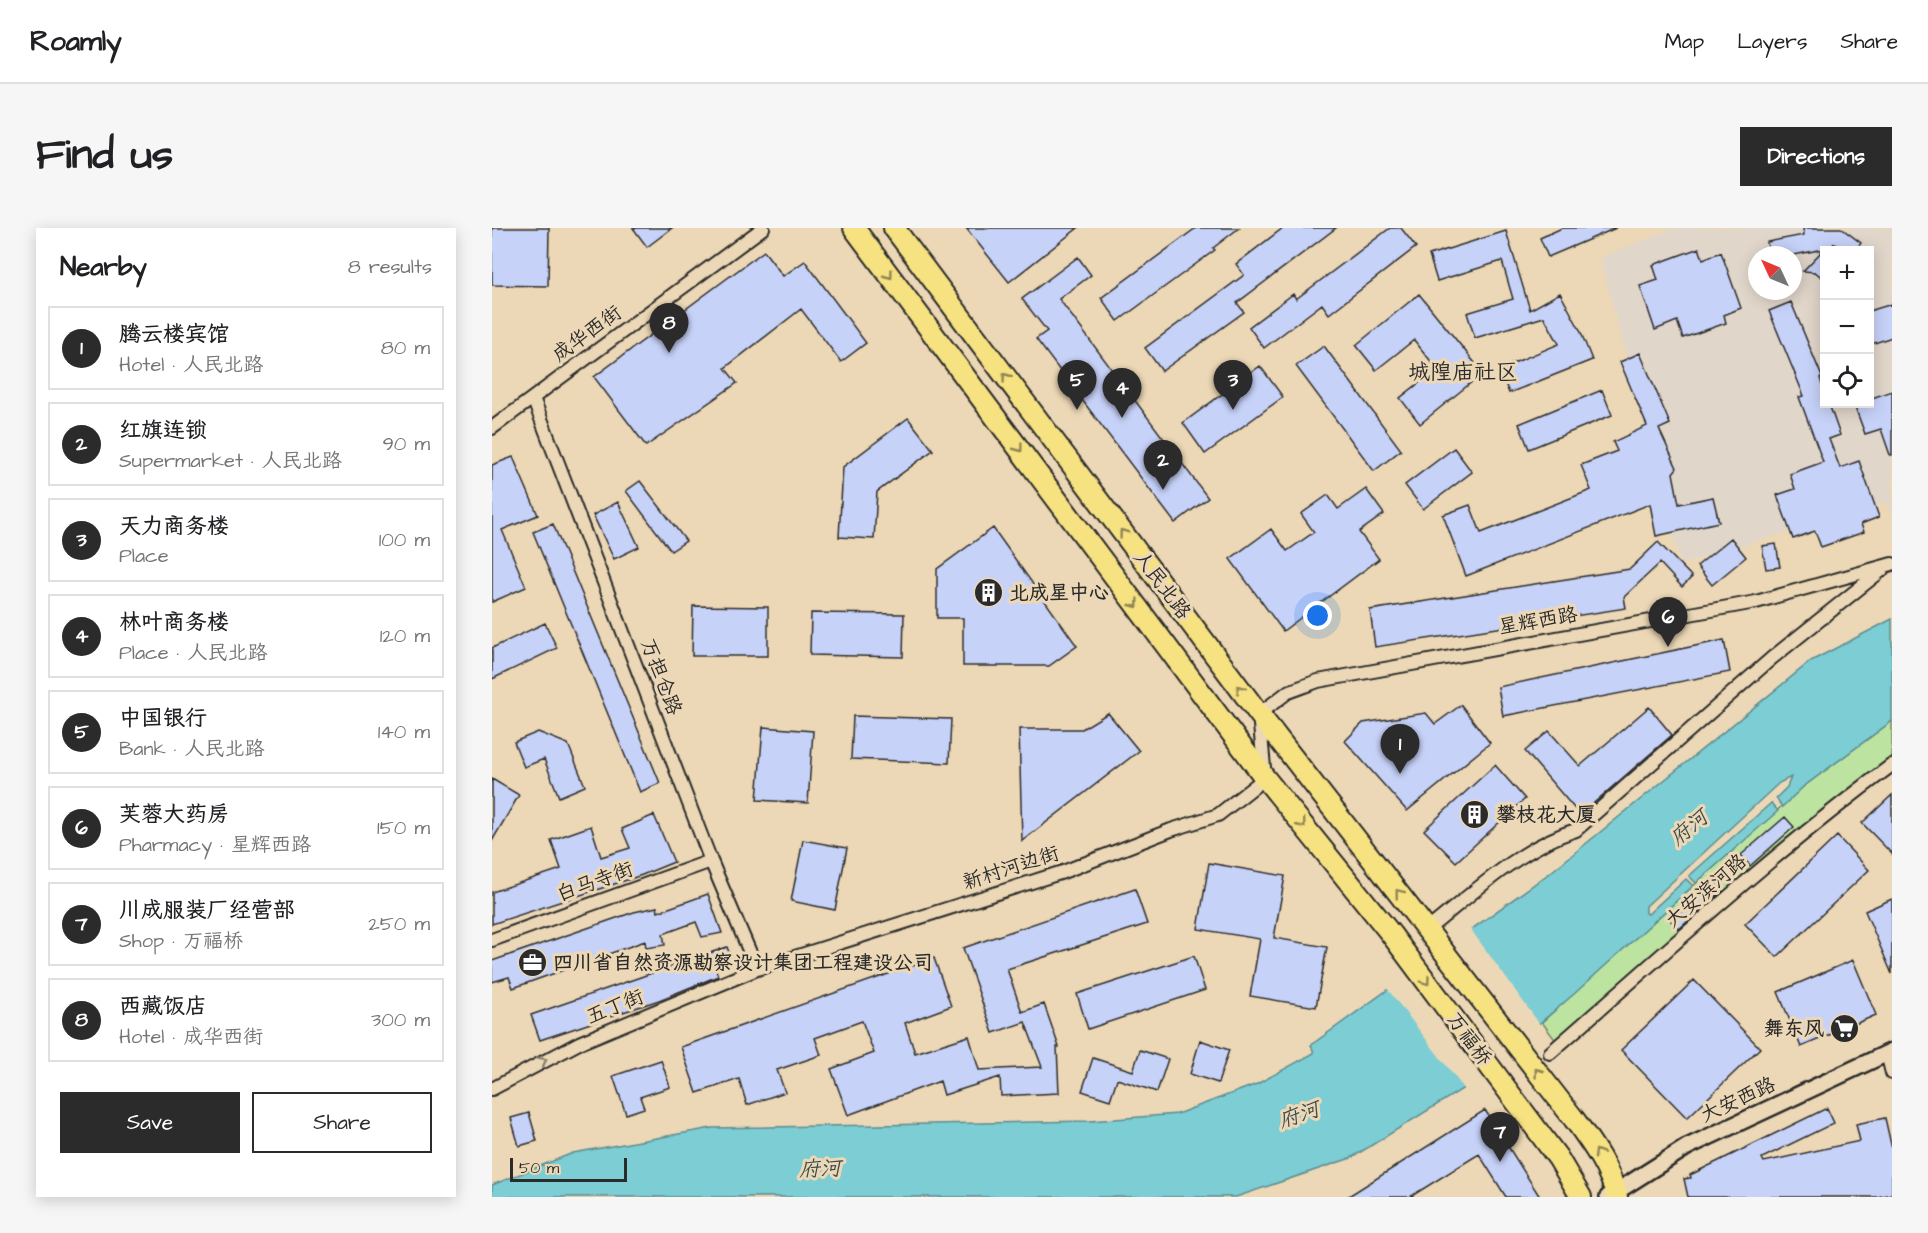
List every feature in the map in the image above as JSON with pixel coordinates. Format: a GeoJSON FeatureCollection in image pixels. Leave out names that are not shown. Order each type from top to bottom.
{"type":"FeatureCollection","features":[{"type":"Feature","properties":{"kind":"main road","name":"人民北路"},"geometry":{"type":"LineString","coordinates":[[854,228],[1265,778],[1391,934]]}},
{"type":"Feature","properties":{"kind":"main road","name":"人民北路"},"geometry":{"type":"LineString","coordinates":[[894,228],[1259,714],[1432,934]]}},
{"type":"Feature","properties":{"kind":"main road","name":"万福桥"},"geometry":{"type":"LineString","coordinates":[[1391,934],[1558,1158],[1581,1197]]}},
{"type":"Feature","properties":{"kind":"main road","name":"万福桥"},"geometry":{"type":"LineString","coordinates":[[1432,934],[1597,1151],[1613,1195]]}},
{"type":"Feature","properties":{"kind":"street","name":"成华西街"},"geometry":{"type":"LineString","coordinates":[[492,428],[763,228]]}},
{"type":"Feature","properties":{"kind":"street","name":"万担仓路"},"geometry":{"type":"LineString","coordinates":[[533,398],[711,861],[757,969]]}},
{"type":"Feature","properties":{"kind":"street"},"geometry":{"type":"LineString","coordinates":[[1432,934],[1519,859],[1555,836],[1576,830],[1772,658],[1890,565]]}},
{"type":"Feature","properties":{"kind":"street","name":"星辉西路"},"geometry":{"type":"LineString","coordinates":[[1259,714],[1288,692],[1318,681],[1756,602],[1890,565]]}},
{"type":"Feature","properties":{"kind":"street"},"geometry":{"type":"LineString","coordinates":[[1259,714],[1265,778]]}},
{"type":"Feature","properties":{"kind":"street","name":"大安滨河路"},"geometry":{"type":"LineString","coordinates":[[1550,1053],[1750,878],[1839,804],[1892,765]]}},
{"type":"Feature","properties":{"kind":"street","name":"新村河边街"},"geometry":{"type":"LineString","coordinates":[[757,969],[1063,872],[1171,830],[1218,815],[1265,778]]}},
{"type":"Feature","properties":{"kind":"street","name":"白马寺街"},"geometry":{"type":"LineString","coordinates":[[492,940],[711,861]]}},
{"type":"Feature","properties":{"kind":"street","name":"五丁街"},"geometry":{"type":"LineString","coordinates":[[492,1089],[579,1043],[757,969]]}},
{"type":"Feature","properties":{"kind":"street"},"geometry":{"type":"LineString","coordinates":[[1890,1052],[1892,1073]]}},
{"type":"Feature","properties":{"kind":"street","name":"大安西路"},"geometry":{"type":"LineString","coordinates":[[1613,1195],[1687,1147],[1890,1052]]}},
{"type":"Feature","properties":{"kind":"shaded area"},"geometry":{"type":"Polygon","coordinates":[[[1673,228],[1892,228],[1892,516],[1887,502],[1681,564],[1600,258],[1673,228]]]}},
{"type":"Feature","properties":{"kind":"green space"},"geometry":{"type":"Polygon","coordinates":[[[1892,721],[1892,760],[1822,810],[1556,1041],[1542,1022],[1803,787],[1892,721]]]}},
{"type":"Feature","properties":{"kind":"water","name":"府河"},"geometry":{"type":"Polygon","coordinates":[[[1892,619],[1892,721],[1803,787],[1782,807],[1776,798],[1787,787],[1791,777],[1779,783],[1646,906],[1646,913],[1648,914],[1686,879],[1693,886],[1574,994],[1464,1088],[1351,1158],[1236,1197],[492,1197],[492,1185],[573,1153],[712,1128],[1090,1121],[1177,1114],[1257,1084],[1314,1053],[1311,1045],[1551,872],[1811,661],[1892,619]]]}},
{"type":"Feature","properties":{"kind":"water"},"geometry":{"type":"Polygon","coordinates":[[[1771,803],[1778,811],[1696,883],[1689,876],[1771,803]]]}},
{"type":"Feature","properties":{"kind":"pier"},"geometry":{"type":"Polygon","coordinates":[[[1469,927],[1541,1026],[1465,1090],[1386,987],[1469,927]]]}},
{"type":"Feature","properties":{"kind":"building"},"geometry":{"type":"Polygon","coordinates":[[[492,228],[549,228],[548,286],[492,285],[492,228]]]}},
{"type":"Feature","properties":{"kind":"building"},"geometry":{"type":"Polygon","coordinates":[[[633,228],[672,228],[647,247],[633,228]]]}},
{"type":"Feature","properties":{"kind":"building"},"geometry":{"type":"Polygon","coordinates":[[[966,228],[1078,228],[1009,282],[966,228]]]}},
{"type":"Feature","properties":{"kind":"building"},"geometry":{"type":"Polygon","coordinates":[[[1196,228],[1239,228],[1213,248],[1215,250],[1118,321],[1101,298],[1196,228]]]}},
{"type":"Feature","properties":{"kind":"building"},"geometry":{"type":"Polygon","coordinates":[[[1283,228],[1336,228],[1237,303],[1244,312],[1162,371],[1145,348],[1244,275],[1236,264],[1283,228]]]}},
{"type":"Feature","properties":{"kind":"building"},"geometry":{"type":"Polygon","coordinates":[[[1390,228],[1401,228],[1416,247],[1329,314],[1322,304],[1264,348],[1249,327],[1293,294],[1296,299],[1390,228]]]}},
{"type":"Feature","properties":{"kind":"building"},"geometry":{"type":"Polygon","coordinates":[[[1562,228],[1616,228],[1548,257],[1540,238],[1562,228]]]}},
{"type":"Feature","properties":{"kind":"building"},"geometry":{"type":"Polygon","coordinates":[[[1803,228],[1841,228],[1861,243],[1859,246],[1839,246],[1834,243],[1832,246],[1820,246],[1820,250],[1802,253],[1802,246],[1768,246],[1767,242],[1804,235],[1803,228]]]}},
{"type":"Feature","properties":{"kind":"building"},"geometry":{"type":"Polygon","coordinates":[[[1506,231],[1530,310],[1560,293],[1580,330],[1592,360],[1509,393],[1499,369],[1559,344],[1544,317],[1475,338],[1467,313],[1513,299],[1502,261],[1437,281],[1429,255],[1506,231]]]}},
{"type":"Feature","properties":{"kind":"building"},"geometry":{"type":"Polygon","coordinates":[[[1699,248],[1703,259],[1721,252],[1741,308],[1724,315],[1726,323],[1683,338],[1677,321],[1655,330],[1640,286],[1658,280],[1653,265],[1699,248]]]}},
{"type":"Feature","properties":{"kind":"building"},"geometry":{"type":"Polygon","coordinates":[[[764,251],[783,276],[805,261],[866,343],[841,362],[801,309],[725,368],[737,383],[646,446],[594,377],[764,251]]]}},
{"type":"Feature","properties":{"kind":"building"},"geometry":{"type":"Polygon","coordinates":[[[1820,253],[1820,276],[1815,272],[1803,271],[1820,253]]]}},
{"type":"Feature","properties":{"kind":"building"},"geometry":{"type":"Polygon","coordinates":[[[1078,257],[1091,275],[1059,299],[1208,498],[1175,523],[1036,339],[1047,331],[1022,299],[1078,257]]]}},
{"type":"Feature","properties":{"kind":"building"},"geometry":{"type":"Polygon","coordinates":[[[1419,294],[1483,373],[1420,424],[1400,398],[1437,369],[1414,340],[1376,370],[1356,345],[1419,294]]]}},
{"type":"Feature","properties":{"kind":"building"},"geometry":{"type":"Polygon","coordinates":[[[1791,302],[1820,372],[1820,408],[1830,408],[1840,435],[1829,439],[1840,468],[1859,461],[1879,517],[1861,524],[1864,532],[1821,547],[1815,531],[1793,539],[1777,495],[1795,489],[1790,474],[1823,462],[1799,397],[1804,396],[1769,311],[1791,302]]]}},
{"type":"Feature","properties":{"kind":"building"},"geometry":{"type":"Polygon","coordinates":[[[1892,304],[1892,337],[1874,343],[1874,309],[1892,304]]]}},
{"type":"Feature","properties":{"kind":"building"},"geometry":{"type":"Polygon","coordinates":[[[1324,346],[1401,450],[1374,471],[1296,366],[1324,346]]]}},
{"type":"Feature","properties":{"kind":"building"},"geometry":{"type":"Polygon","coordinates":[[[1640,353],[1670,424],[1659,429],[1677,468],[1673,473],[1679,504],[1713,497],[1719,522],[1656,536],[1650,504],[1466,576],[1443,515],[1470,505],[1481,533],[1591,490],[1581,465],[1617,451],[1613,442],[1647,426],[1620,362],[1640,353]]]}},
{"type":"Feature","properties":{"kind":"building"},"geometry":{"type":"Polygon","coordinates":[[[1260,366],[1283,397],[1205,454],[1183,423],[1260,366]]]}},
{"type":"Feature","properties":{"kind":"building"},"geometry":{"type":"Polygon","coordinates":[[[1602,390],[1612,415],[1529,449],[1519,424],[1602,390]]]}},
{"type":"Feature","properties":{"kind":"building"},"geometry":{"type":"Polygon","coordinates":[[[1892,391],[1892,455],[1890,455],[1881,429],[1865,434],[1855,408],[1874,408],[1874,397],[1892,391]]]}},
{"type":"Feature","properties":{"kind":"building"},"geometry":{"type":"Polygon","coordinates":[[[908,418],[933,450],[877,492],[874,539],[839,537],[843,467],[908,418]]]}},
{"type":"Feature","properties":{"kind":"building"},"geometry":{"type":"Polygon","coordinates":[[[1454,448],[1472,472],[1423,509],[1405,485],[1454,448]]]}},
{"type":"Feature","properties":{"kind":"building"},"geometry":{"type":"Polygon","coordinates":[[[513,457],[538,515],[502,530],[526,587],[492,602],[492,465],[513,457]]]}},
{"type":"Feature","properties":{"kind":"building"},"geometry":{"type":"Polygon","coordinates":[[[640,481],[686,541],[671,551],[626,491],[640,481]]]}},
{"type":"Feature","properties":{"kind":"building"},"geometry":{"type":"Polygon","coordinates":[[[1366,489],[1384,514],[1359,532],[1379,559],[1283,631],[1230,559],[1271,529],[1287,551],[1314,532],[1301,514],[1328,495],[1338,509],[1366,489]]]}},
{"type":"Feature","properties":{"kind":"building"},"geometry":{"type":"Polygon","coordinates":[[[618,502],[639,547],[614,559],[593,515],[618,502]]]}},
{"type":"Feature","properties":{"kind":"building"},"geometry":{"type":"Polygon","coordinates":[[[553,524],[660,783],[640,792],[533,532],[553,524]]]}},
{"type":"Feature","properties":{"kind":"building","name":"北成星中心"},"geometry":{"type":"Polygon","coordinates":[[[993,528],[1077,646],[1049,666],[963,666],[963,618],[937,618],[937,569],[993,528]]]}},
{"type":"Feature","properties":{"kind":"building"},"geometry":{"type":"Polygon","coordinates":[[[1731,538],[1746,557],[1712,585],[1697,566],[1731,538]]]}},
{"type":"Feature","properties":{"kind":"building"},"geometry":{"type":"Polygon","coordinates":[[[1658,542],[1692,577],[1682,587],[1660,563],[1624,597],[1626,608],[1375,647],[1370,610],[1630,569],[1658,542]]]}},
{"type":"Feature","properties":{"kind":"building"},"geometry":{"type":"Polygon","coordinates":[[[1776,544],[1780,567],[1766,569],[1762,546],[1776,544]]]}},
{"type":"Feature","properties":{"kind":"building"},"geometry":{"type":"Polygon","coordinates":[[[693,606],[768,607],[768,656],[692,656],[693,606]]]}},
{"type":"Feature","properties":{"kind":"building"},"geometry":{"type":"Polygon","coordinates":[[[811,613],[904,614],[903,657],[810,655],[811,613]]]}},
{"type":"Feature","properties":{"kind":"building"},"geometry":{"type":"Polygon","coordinates":[[[545,623],[557,648],[492,679],[492,648],[545,623]]]}},
{"type":"Feature","properties":{"kind":"building"},"geometry":{"type":"Polygon","coordinates":[[[1724,640],[1730,672],[1503,716],[1498,687],[1724,640]]]}},
{"type":"Feature","properties":{"kind":"building"},"geometry":{"type":"Polygon","coordinates":[[[1461,705],[1490,743],[1407,811],[1345,741],[1363,723],[1426,713],[1435,724],[1461,705]]]}},
{"type":"Feature","properties":{"kind":"building"},"geometry":{"type":"Polygon","coordinates":[[[1649,707],[1672,735],[1580,815],[1525,751],[1549,731],[1580,766],[1649,707]]]}},
{"type":"Feature","properties":{"kind":"building"},"geometry":{"type":"Polygon","coordinates":[[[1108,713],[1139,751],[1022,841],[1019,729],[1082,729],[1108,713]]]}},
{"type":"Feature","properties":{"kind":"building"},"geometry":{"type":"Polygon","coordinates":[[[853,716],[951,719],[949,763],[851,759],[853,716]]]}},
{"type":"Feature","properties":{"kind":"building"},"geometry":{"type":"Polygon","coordinates":[[[763,727],[813,731],[808,803],[757,800],[763,727]]]}},
{"type":"Feature","properties":{"kind":"building"},"geometry":{"type":"Polygon","coordinates":[[[538,732],[568,744],[585,786],[559,797],[544,759],[524,767],[514,742],[538,732]]]}},
{"type":"Feature","properties":{"kind":"building","name":"攀枝花大厦"},"geometry":{"type":"Polygon","coordinates":[[[1495,765],[1525,799],[1456,862],[1424,830],[1495,765]]]}},
{"type":"Feature","properties":{"kind":"building"},"geometry":{"type":"Polygon","coordinates":[[[492,779],[519,795],[492,841],[492,779]]]}},
{"type":"Feature","properties":{"kind":"building"},"geometry":{"type":"Polygon","coordinates":[[[1892,795],[1892,854],[1862,823],[1892,795]]]}},
{"type":"Feature","properties":{"kind":"building"},"geometry":{"type":"Polygon","coordinates":[[[654,815],[674,862],[642,875],[492,924],[492,892],[561,869],[551,840],[591,826],[601,857],[630,848],[622,829],[654,815]]]}},
{"type":"Feature","properties":{"kind":"building"},"geometry":{"type":"Polygon","coordinates":[[[1785,817],[1794,827],[1750,866],[1741,855],[1785,817]]]}},
{"type":"Feature","properties":{"kind":"building"},"geometry":{"type":"Polygon","coordinates":[[[1837,836],[1869,870],[1777,957],[1745,924],[1837,836]]]}},
{"type":"Feature","properties":{"kind":"building"},"geometry":{"type":"Polygon","coordinates":[[[803,840],[847,848],[835,910],[791,901],[803,840]]]}},
{"type":"Feature","properties":{"kind":"building"},"geometry":{"type":"Polygon","coordinates":[[[1209,863],[1285,876],[1274,938],[1327,947],[1316,1007],[1250,996],[1260,939],[1198,929],[1209,863]]]}},
{"type":"Feature","properties":{"kind":"building"},"geometry":{"type":"Polygon","coordinates":[[[1716,882],[1723,890],[1679,929],[1671,921],[1716,882]]]}},
{"type":"Feature","properties":{"kind":"building"},"geometry":{"type":"Polygon","coordinates":[[[1135,889],[1147,924],[1007,969],[1022,1012],[1044,1004],[1059,1047],[1057,1047],[1059,1093],[1001,1096],[1000,1077],[944,1095],[940,1081],[848,1115],[831,1069],[874,1053],[862,1021],[815,1038],[821,1055],[777,1070],[785,1092],[747,1105],[739,1079],[697,1093],[681,1047],[934,958],[951,1006],[905,1023],[915,1053],[969,1036],[979,1070],[1042,1067],[1025,1022],[993,1033],[963,948],[1135,889]]]}},
{"type":"Feature","properties":{"kind":"building"},"geometry":{"type":"Polygon","coordinates":[[[708,894],[722,933],[702,937],[696,922],[663,934],[665,945],[646,948],[645,941],[513,988],[509,977],[492,982],[492,961],[634,912],[657,907],[658,912],[708,894]]]}},
{"type":"Feature","properties":{"kind":"building"},"geometry":{"type":"Polygon","coordinates":[[[1892,899],[1892,974],[1865,911],[1892,899]]]}},
{"type":"Feature","properties":{"kind":"building"},"geometry":{"type":"Polygon","coordinates":[[[727,947],[731,958],[714,964],[718,976],[659,1000],[540,1040],[531,1015],[727,947]]]}},
{"type":"Feature","properties":{"kind":"building"},"geometry":{"type":"Polygon","coordinates":[[[1194,956],[1205,990],[1088,1029],[1077,994],[1194,956]]]}},
{"type":"Feature","properties":{"kind":"building"},"geometry":{"type":"Polygon","coordinates":[[[1853,960],[1876,1015],[1801,1047],[1778,992],[1853,960]]]}},
{"type":"Feature","properties":{"kind":"building"},"geometry":{"type":"Polygon","coordinates":[[[1694,980],[1760,1048],[1687,1118],[1621,1050],[1694,980]]]}},
{"type":"Feature","properties":{"kind":"building"},"geometry":{"type":"Polygon","coordinates":[[[1200,1040],[1229,1050],[1218,1083],[1190,1074],[1200,1040]]]}},
{"type":"Feature","properties":{"kind":"building"},"geometry":{"type":"Polygon","coordinates":[[[1140,1050],[1168,1059],[1157,1092],[1117,1079],[1110,1100],[1082,1091],[1093,1058],[1133,1071],[1140,1050]]]}},
{"type":"Feature","properties":{"kind":"building"},"geometry":{"type":"Polygon","coordinates":[[[661,1060],[670,1087],[640,1097],[644,1108],[626,1114],[613,1076],[661,1060]]]}},
{"type":"Feature","properties":{"kind":"building"},"geometry":{"type":"Polygon","coordinates":[[[1827,1108],[1834,1123],[1762,1158],[1764,1162],[1860,1141],[1856,1124],[1885,1118],[1892,1149],[1892,1194],[1877,1197],[1688,1197],[1684,1179],[1691,1178],[1690,1175],[1827,1108]]]}},
{"type":"Feature","properties":{"kind":"building"},"geometry":{"type":"Polygon","coordinates":[[[1485,1110],[1540,1197],[1506,1197],[1479,1154],[1410,1197],[1347,1197],[1485,1110]]]}},
{"type":"Feature","properties":{"kind":"building"},"geometry":{"type":"Polygon","coordinates":[[[529,1113],[537,1141],[519,1146],[511,1118],[529,1113]]]}},
{"type":"Feature","properties":{"kind":"place","name":"西藏饭店"},"geometry":{"type":"Point","coordinates":[669,353]}},
{"type":"Feature","properties":{"kind":"place","name":"中国银行"},"geometry":{"type":"Point","coordinates":[1077,410]}},
{"type":"Feature","properties":{"kind":"place","name":"天力商务楼"},"geometry":{"type":"Point","coordinates":[1233,410]}},
{"type":"Feature","properties":{"kind":"place","name":"林叶商务楼"},"geometry":{"type":"Point","coordinates":[1122,418]}},
{"type":"Feature","properties":{"kind":"place","name":"红旗连锁"},"geometry":{"type":"Point","coordinates":[1163,490]}},
{"type":"Feature","properties":{"kind":"place","name":"北成星中心"},"geometry":{"type":"Point","coordinates":[988,593]}},
{"type":"Feature","properties":{"kind":"place","name":"芙蓉大药房"},"geometry":{"type":"Point","coordinates":[1668,647]}},
{"type":"Feature","properties":{"kind":"place","name":"腾云楼宾馆"},"geometry":{"type":"Point","coordinates":[1400,774]}},
{"type":"Feature","properties":{"kind":"place","name":"攀枝花大厦"},"geometry":{"type":"Point","coordinates":[1475,815]}},
{"type":"Feature","properties":{"kind":"place","name":"四川省自然资源勘察设计集团工程建设公司"},"geometry":{"type":"Point","coordinates":[532,963]}},
{"type":"Feature","properties":{"kind":"place","name":"舞东风"},"geometry":{"type":"Point","coordinates":[1845,1029]}},
{"type":"Feature","properties":{"kind":"place","name":"川成服装厂经营部"},"geometry":{"type":"Point","coordinates":[1500,1162]}},
{"type":"Feature","properties":{"kind":"district","name":"城隍庙社区"},"geometry":{"type":"Point","coordinates":[1463,372]}}]}
